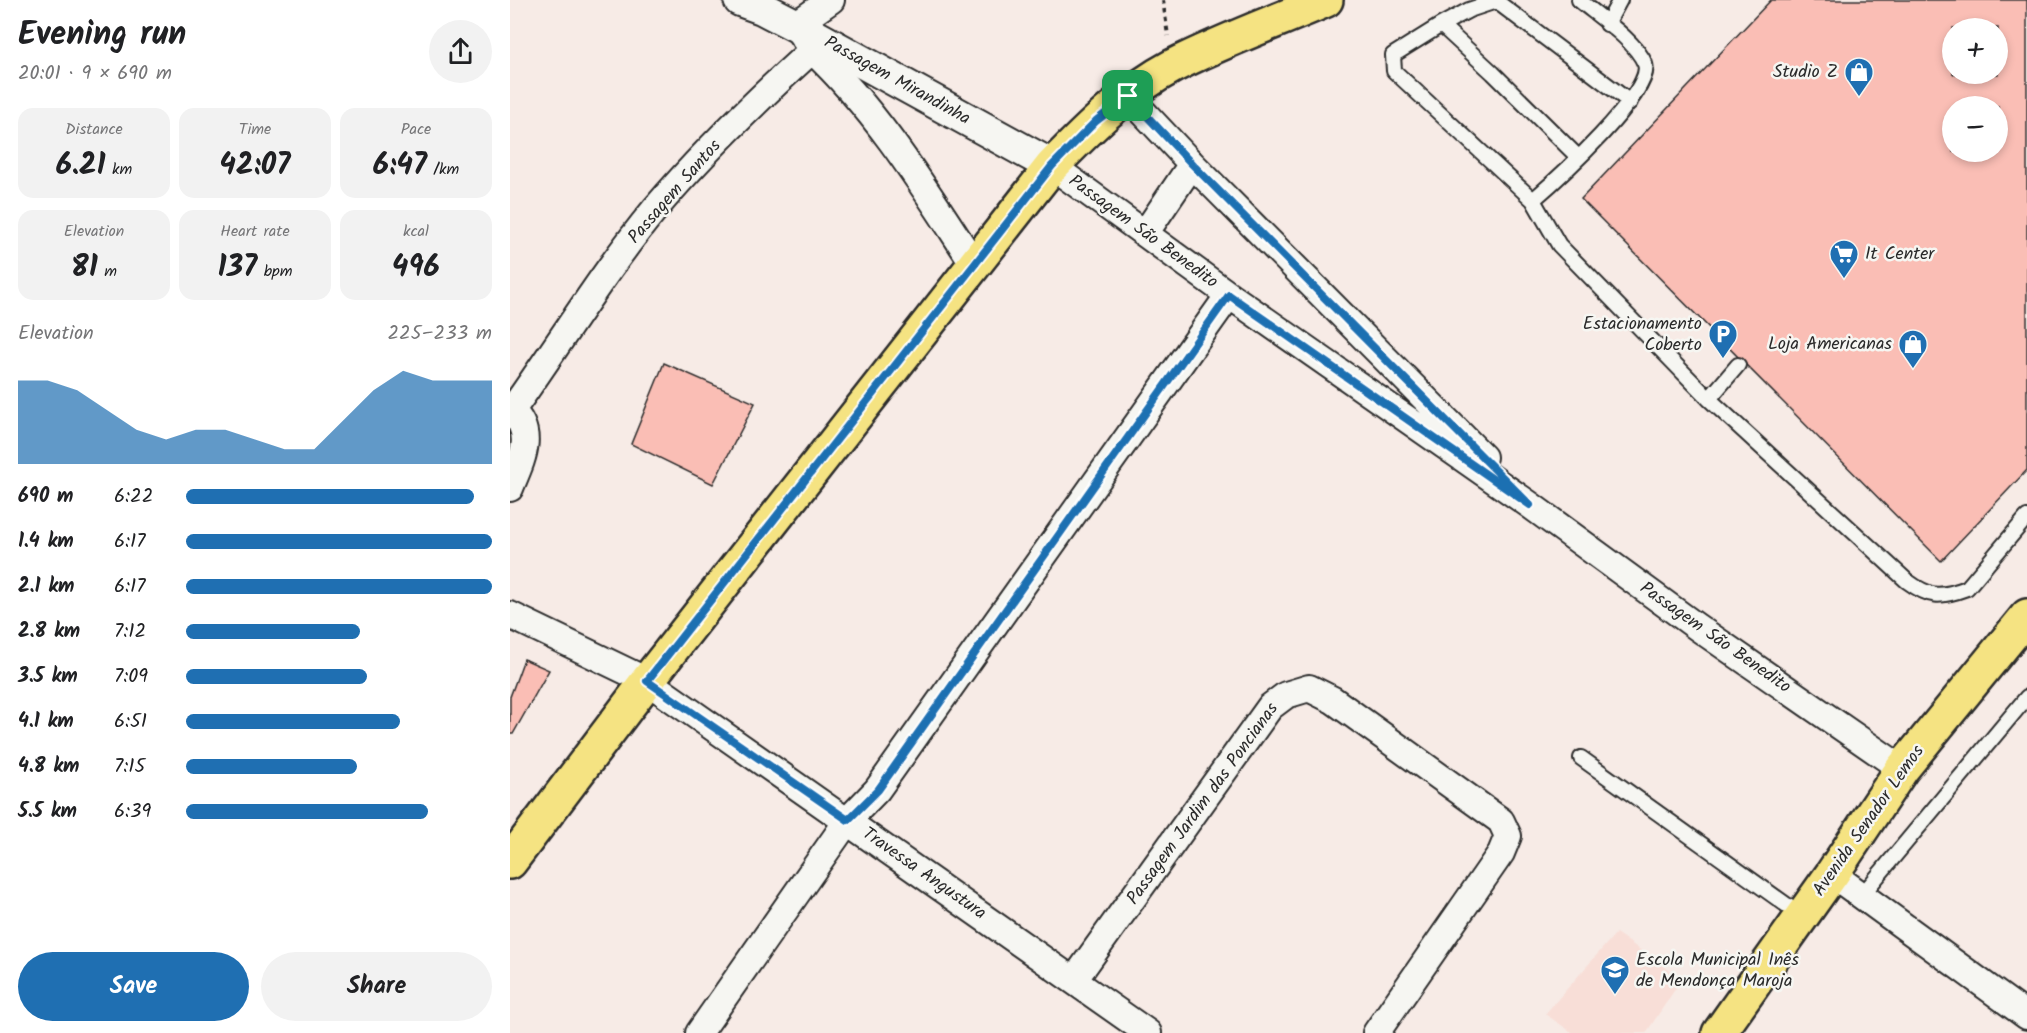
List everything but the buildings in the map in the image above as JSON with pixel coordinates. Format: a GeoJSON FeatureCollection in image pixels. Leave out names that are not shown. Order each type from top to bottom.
{"type":"FeatureCollection","features":[{"type":"Feature","properties":{"kind":"main road"},"geometry":{"type":"LineString","coordinates":[[510,862],[647,681],[1052,166],[1096,121],[1128,96],[1172,67],[1326,0]]}},
{"type":"Feature","properties":{"kind":"main road","name":"Avenida Senador Lemos"},"geometry":{"type":"LineString","coordinates":[[1719,1033],[1832,874],[1902,769],[2027,616]]}},
{"type":"Feature","properties":{"kind":"street","name":"Passagem Mirandinha"},"geometry":{"type":"LineString","coordinates":[[740,0],[795,24],[1052,166]]}},
{"type":"Feature","properties":{"kind":"street"},"geometry":{"type":"LineString","coordinates":[[831,0],[795,24],[812,50],[855,93],[898,149],[974,264]]}},
{"type":"Feature","properties":{"kind":"street","name":"Passagem Santos"},"geometry":{"type":"LineString","coordinates":[[510,488],[522,459],[526,437],[522,425],[511,410],[655,209],[741,115],[812,50]]}},
{"type":"Feature","properties":{"kind":"street","name":"Passagem São Benedito"},"geometry":{"type":"LineString","coordinates":[[1128,96],[1192,164],[1530,505]]}},
{"type":"Feature","properties":{"kind":"street"},"geometry":{"type":"LineString","coordinates":[[1146,232],[1192,164]]}},
{"type":"Feature","properties":{"kind":"street","name":"Passagem São Benedito"},"geometry":{"type":"LineString","coordinates":[[1052,166],[1146,232],[1229,295],[1530,505],[1697,627],[1902,769]]}},
{"type":"Feature","properties":{"kind":"street"},"geometry":{"type":"LineString","coordinates":[[699,1033],[848,820],[878,790],[1229,295]]}},
{"type":"Feature","properties":{"kind":"street","name":"Travessa Angustura"},"geometry":{"type":"LineString","coordinates":[[510,615],[647,681],[848,820],[1148,1033]]}},
{"type":"Feature","properties":{"kind":"street","name":"Passagem Jardim das Poncianas"},"geometry":{"type":"LineString","coordinates":[[1074,980],[1270,707],[1286,695],[1309,688],[1333,700],[1501,821],[1508,836],[1502,853],[1376,1033]]}},
{"type":"Feature","properties":{"kind":"street"},"geometry":{"type":"LineString","coordinates":[[1832,874],[2027,1016]]}},
{"type":"Feature","properties":{"kind":"lane"},"geometry":{"type":"LineString","coordinates":[[1533,200],[1630,102],[1642,84],[1646,66],[1638,50],[1579,0]]}},
{"type":"Feature","properties":{"kind":"lane"},"geometry":{"type":"LineString","coordinates":[[1607,24],[1620,0]]}},
{"type":"Feature","properties":{"kind":"lane"},"geometry":{"type":"LineString","coordinates":[[1630,102],[1496,1],[1469,10],[1393,55],[1394,71],[1533,200],[1558,245],[1709,399],[1907,581],[1923,593],[1936,595],[1954,593],[1967,588],[2027,516]]}},
{"type":"Feature","properties":{"kind":"lane"},"geometry":{"type":"LineString","coordinates":[[1441,25],[1578,157]]}},
{"type":"Feature","properties":{"kind":"lane"},"geometry":{"type":"LineString","coordinates":[[1709,399],[1738,364]]}},
{"type":"Feature","properties":{"kind":"lane"},"geometry":{"type":"LineString","coordinates":[[1862,895],[2027,697]]}},
{"type":"Feature","properties":{"kind":"lane"},"geometry":{"type":"LineString","coordinates":[[1581,758],[1802,916]]}},
{"type":"Feature","properties":{"kind":"path"},"geometry":{"type":"LineString","coordinates":[[1163,0],[1172,67]]}},
{"type":"Feature","properties":{"kind":"shaded area","name":"Escola Municipal Inês de Mendonça Maroja"},"geometry":{"type":"Polygon","coordinates":[[[1616,933],[1682,979],[1646,1033],[1573,1033],[1545,1014],[1616,933]]]}},
{"type":"Feature","properties":{"kind":"place","name":"Studio Z"},"geometry":{"type":"Point","coordinates":[1859,98]}},
{"type":"Feature","properties":{"kind":"place","name":"It Center"},"geometry":{"type":"Point","coordinates":[1844,280]}},
{"type":"Feature","properties":{"kind":"place","name":"Estacionamento Coberto"},"geometry":{"type":"Point","coordinates":[1723,360]}},
{"type":"Feature","properties":{"kind":"place","name":"Loja Americanas"},"geometry":{"type":"Point","coordinates":[1913,370]}},
{"type":"Feature","properties":{"kind":"place","name":"Escola Municipal Inês de Mendonça Maroja"},"geometry":{"type":"Point","coordinates":[1615,996]}},
{"type":"Feature","properties":{"kind":"route"},"geometry":{"type":"LineString","coordinates":[[1128,96],[1192,164],[1530,505],[1229,295],[878,790],[848,820],[647,681],[1052,166],[1096,121],[1128,96]]}}]}
